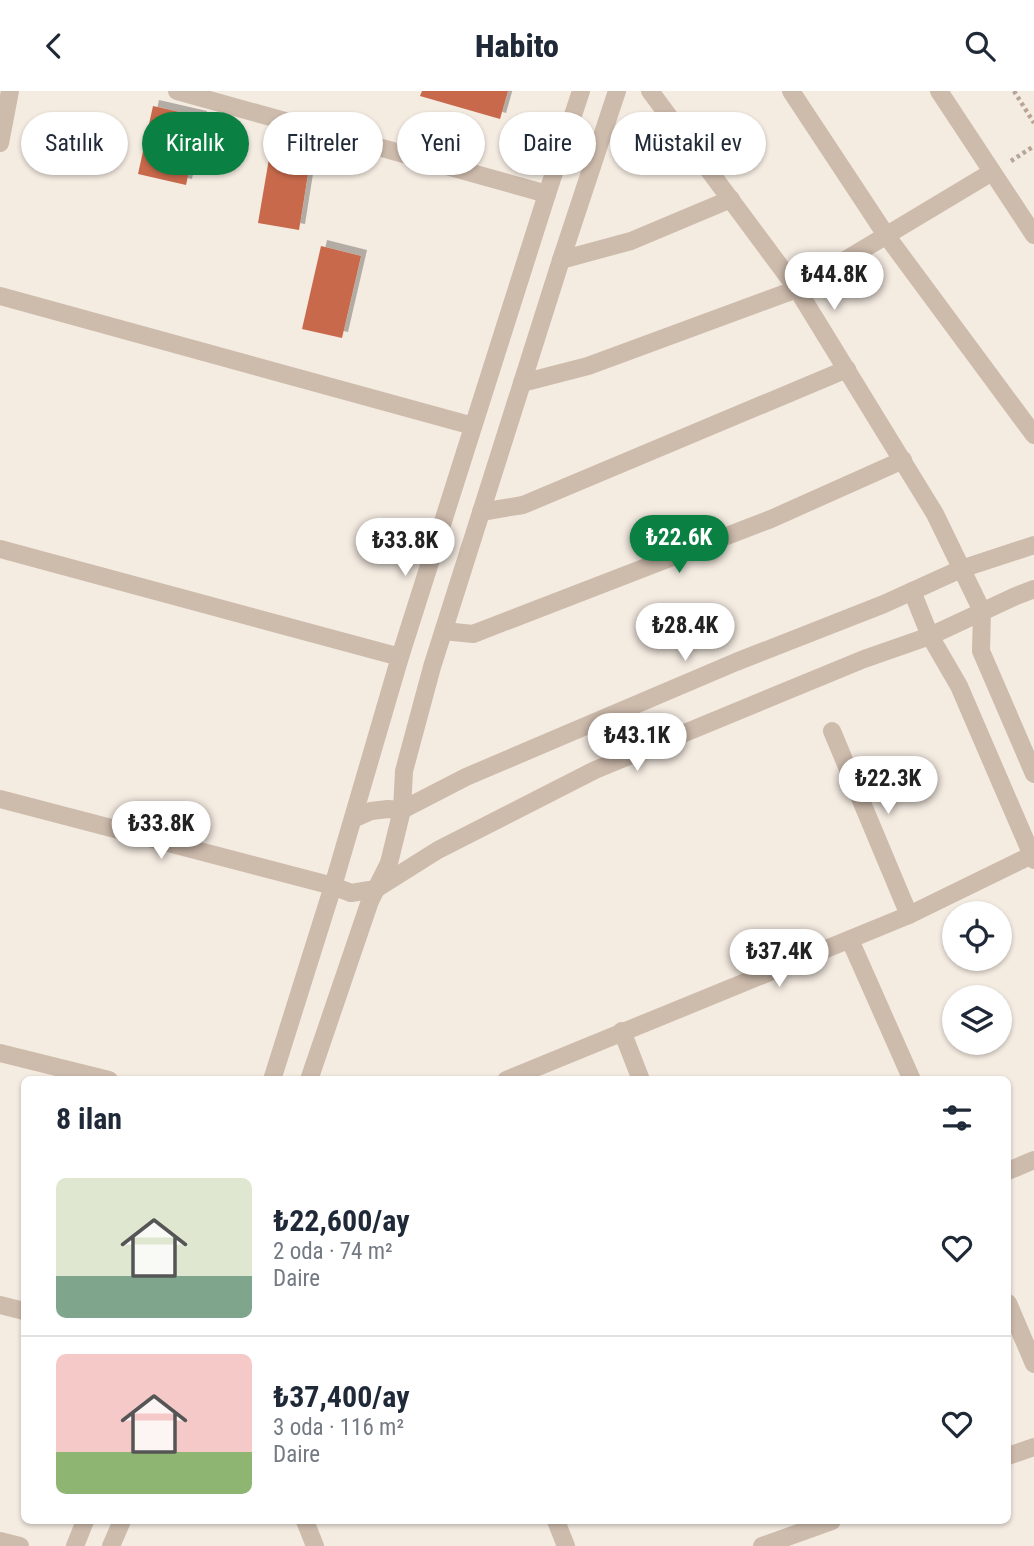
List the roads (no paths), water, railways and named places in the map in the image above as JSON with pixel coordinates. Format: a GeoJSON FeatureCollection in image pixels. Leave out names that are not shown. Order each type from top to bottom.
{"type":"FeatureCollection","features":[{"type":"Feature","properties":{"kind":"street"},"geometry":{"type":"LineString","coordinates":[[0,143],[9,91]]}},
{"type":"Feature","properties":{"kind":"street"},"geometry":{"type":"LineString","coordinates":[[177,91],[547,194]]}},
{"type":"Feature","properties":{"kind":"street"},"geometry":{"type":"LineString","coordinates":[[273,1076],[333,886],[400,657],[582,91]]}},
{"type":"Feature","properties":{"kind":"street"},"geometry":{"type":"LineString","coordinates":[[310,1076],[370,901],[389,863],[402,810],[404,771],[444,631],[617,91]]}},
{"type":"Feature","properties":{"kind":"street"},"geometry":{"type":"LineString","coordinates":[[650,91],[797,289],[935,514],[982,611],[981,651],[1034,774]]}},
{"type":"Feature","properties":{"kind":"street"},"geometry":{"type":"LineString","coordinates":[[791,91],[886,235],[1034,435]]}},
{"type":"Feature","properties":{"kind":"street"},"geometry":{"type":"LineString","coordinates":[[939,91],[1034,235]]}},
{"type":"Feature","properties":{"kind":"street"},"geometry":{"type":"LineString","coordinates":[[522,383],[588,366],[797,289],[992,172]]}},
{"type":"Feature","properties":{"kind":"street"},"geometry":{"type":"LineString","coordinates":[[561,260],[631,241],[731,199]]}},
{"type":"Feature","properties":{"kind":"street"},"geometry":{"type":"LineString","coordinates":[[0,296],[473,426]]}},
{"type":"Feature","properties":{"kind":"street"},"geometry":{"type":"LineString","coordinates":[[481,512],[523,505],[847,369]]}},
{"type":"Feature","properties":{"kind":"street"},"geometry":{"type":"LineString","coordinates":[[444,631],[473,634],[771,519],[903,460]]}},
{"type":"Feature","properties":{"kind":"street"},"geometry":{"type":"LineString","coordinates":[[353,819],[371,811],[402,810],[466,777],[736,662],[861,613],[961,569],[1034,545]]}},
{"type":"Feature","properties":{"kind":"street"},"geometry":{"type":"LineString","coordinates":[[0,549],[400,657]]}},
{"type":"Feature","properties":{"kind":"street"},"geometry":{"type":"LineString","coordinates":[[0,799],[333,886],[351,893],[376,889],[438,850],[595,770],[864,659],[930,636],[1034,589]]}},
{"type":"Feature","properties":{"kind":"street"},"geometry":{"type":"LineString","coordinates":[[515,1076],[850,940],[1033,857],[959,686],[930,636],[912,591]]}},
{"type":"Feature","properties":{"kind":"street"},"geometry":{"type":"LineString","coordinates":[[832,731],[909,915]]}},
{"type":"Feature","properties":{"kind":"street"},"geometry":{"type":"LineString","coordinates":[[850,940],[910,1076]]}},
{"type":"Feature","properties":{"kind":"street"},"geometry":{"type":"LineString","coordinates":[[622,1031],[639,1076]]}},
{"type":"Feature","properties":{"kind":"street"},"geometry":{"type":"LineString","coordinates":[[0,1053],[94,1076]]}},
{"type":"Feature","properties":{"kind":"street"},"geometry":{"type":"LineString","coordinates":[[1011,1170],[1034,1160]]}},
{"type":"Feature","properties":{"kind":"street"},"geometry":{"type":"LineString","coordinates":[[0,1305],[21,1310]]}},
{"type":"Feature","properties":{"kind":"street"},"geometry":{"type":"LineString","coordinates":[[1011,1310],[1034,1364]]}},
{"type":"Feature","properties":{"kind":"street"},"geometry":{"type":"LineString","coordinates":[[1011,1456],[1032,1453]]}},
{"type":"Feature","properties":{"kind":"street"},"geometry":{"type":"LineString","coordinates":[[75,1546],[84,1524]]}},
{"type":"Feature","properties":{"kind":"street"},"geometry":{"type":"LineString","coordinates":[[111,1546],[121,1524]]}},
{"type":"Feature","properties":{"kind":"street"},"geometry":{"type":"LineString","coordinates":[[306,1524],[316,1546]]}},
{"type":"Feature","properties":{"kind":"street"},"geometry":{"type":"LineString","coordinates":[[557,1524],[566,1546]]}},
{"type":"Feature","properties":{"kind":"street"},"geometry":{"type":"LineString","coordinates":[[762,1546],[821,1524]]}},
{"type":"Feature","properties":{"kind":"street"},"geometry":{"type":"LineString","coordinates":[[0,1541],[20,1546]]}}]}
